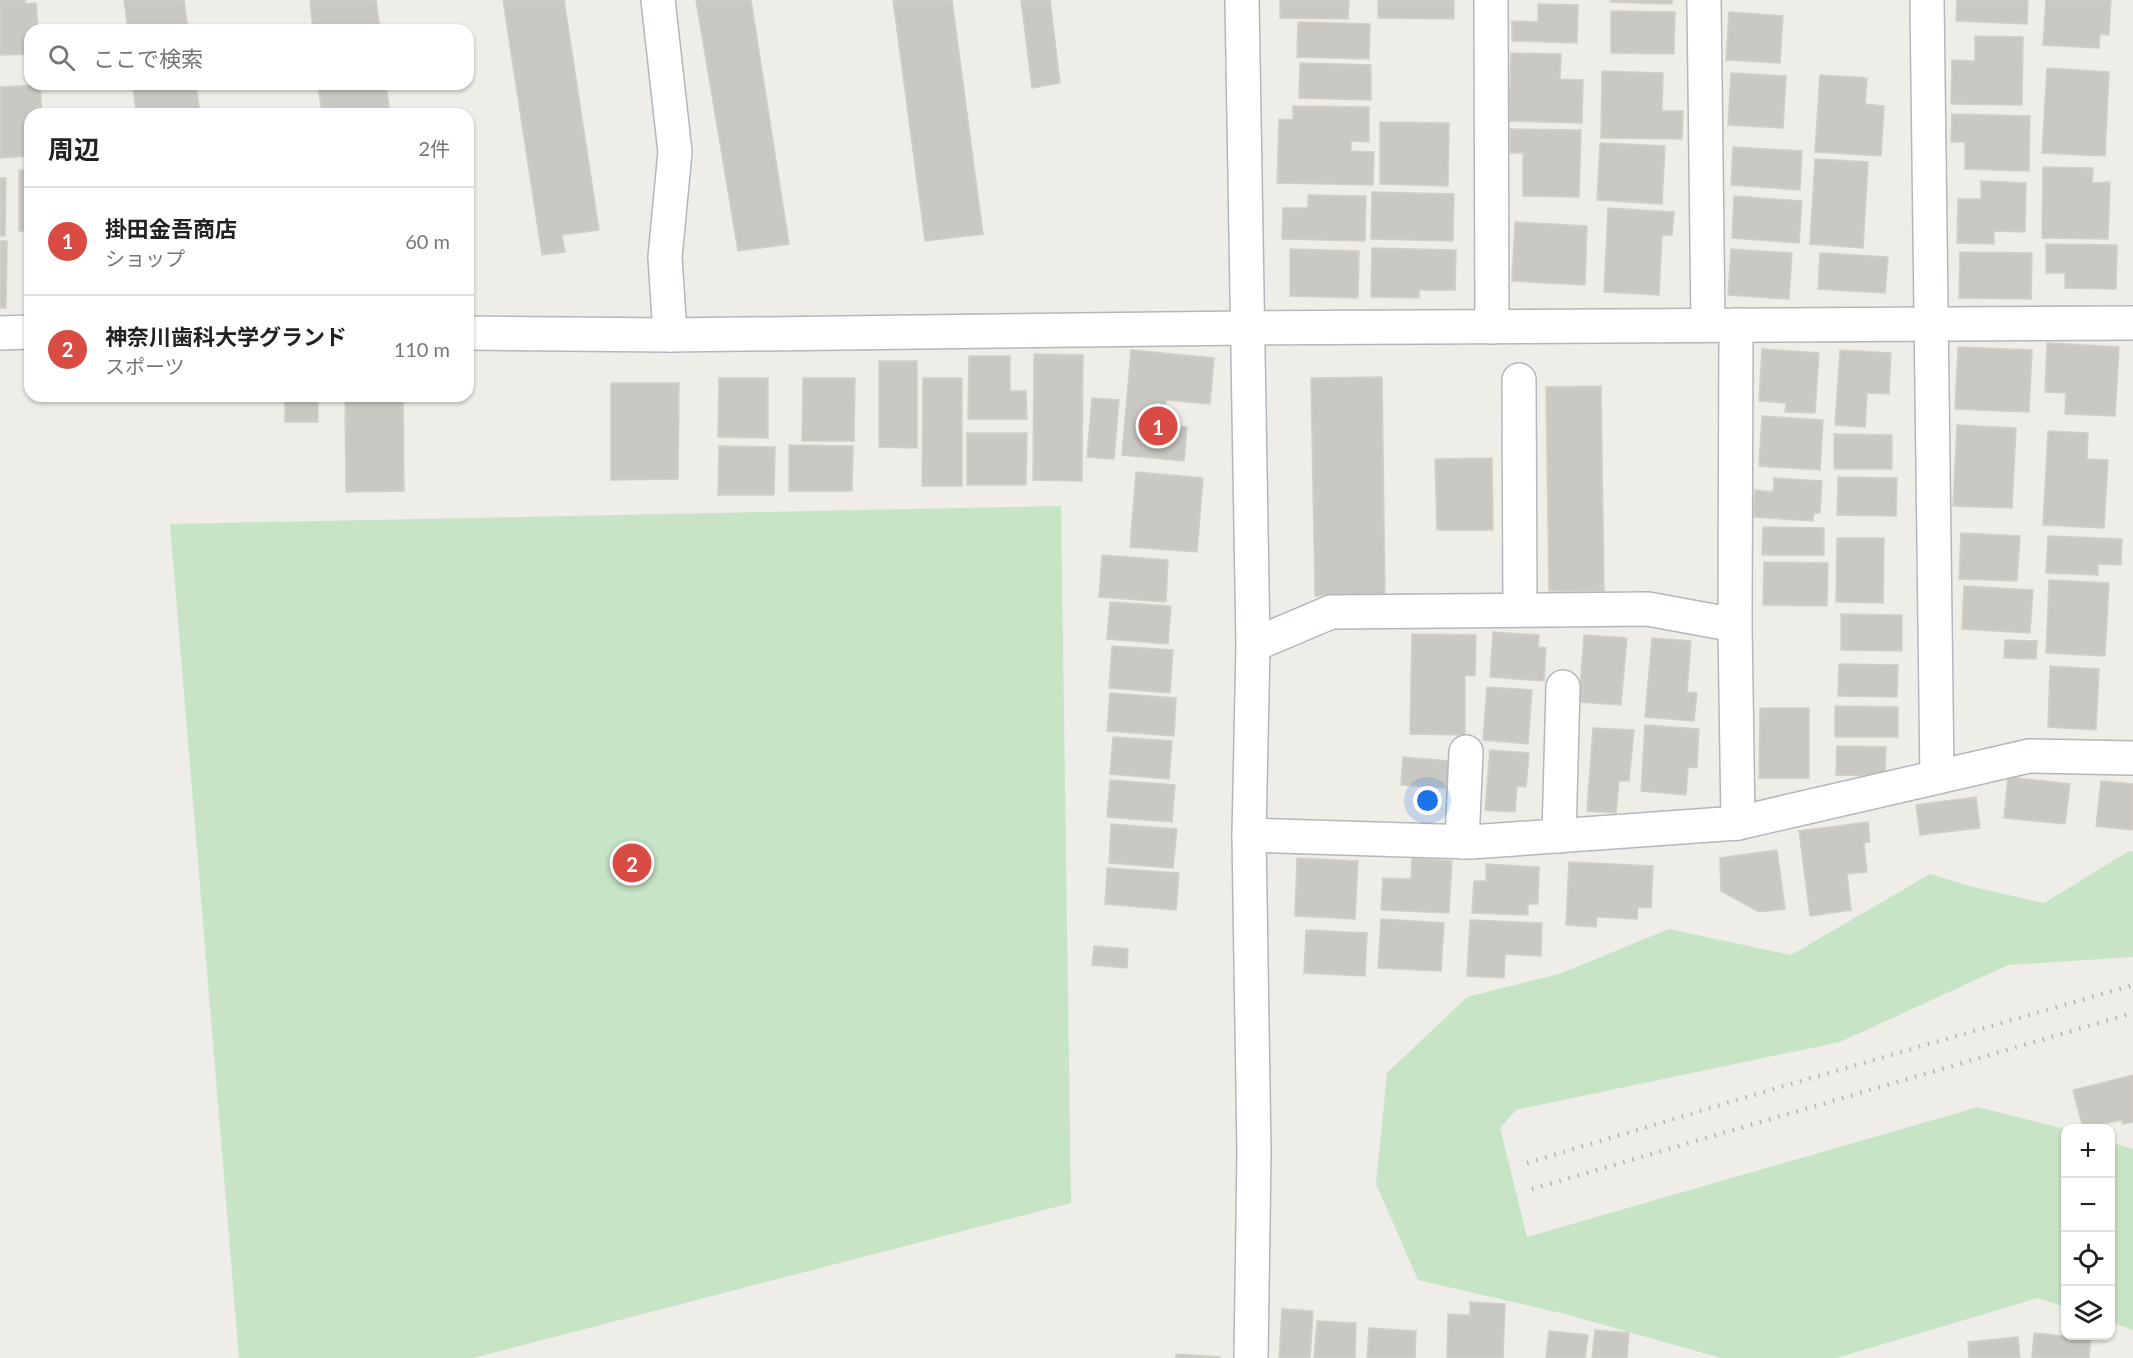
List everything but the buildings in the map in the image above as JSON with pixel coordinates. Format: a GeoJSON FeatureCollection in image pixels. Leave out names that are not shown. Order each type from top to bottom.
{"type":"FeatureCollection","features":[{"type":"Feature","properties":{"kind":"street"},"geometry":{"type":"LineString","coordinates":[[658,0],[675,152],[665,257],[670,335]]}},
{"type":"Feature","properties":{"kind":"street"},"geometry":{"type":"LineString","coordinates":[[1242,0],[1253,645],[1249,836],[1254,1152],[1251,1358]]}},
{"type":"Feature","properties":{"kind":"street"},"geometry":{"type":"LineString","coordinates":[[1491,0],[1492,327]]}},
{"type":"Feature","properties":{"kind":"street"},"geometry":{"type":"LineString","coordinates":[[1704,0],[1722,325],[1735,625],[1738,823]]}},
{"type":"Feature","properties":{"kind":"street"},"geometry":{"type":"LineString","coordinates":[[1927,0],[1937,777]]}},
{"type":"Feature","properties":{"kind":"street"},"geometry":{"type":"LineString","coordinates":[[474,333],[670,335],[1246,328],[2133,323]]}},
{"type":"Feature","properties":{"kind":"street"},"geometry":{"type":"LineString","coordinates":[[0,333],[24,332]]}},
{"type":"Feature","properties":{"kind":"street"},"geometry":{"type":"LineString","coordinates":[[1519,380],[1520,610]]}},
{"type":"Feature","properties":{"kind":"street"},"geometry":{"type":"LineString","coordinates":[[1253,645],[1331,612],[1648,609],[1735,625]]}},
{"type":"Feature","properties":{"kind":"street"},"geometry":{"type":"LineString","coordinates":[[1559,836],[1563,687]]}},
{"type":"Feature","properties":{"kind":"street"},"geometry":{"type":"LineString","coordinates":[[1462,842],[1466,752]]}},
{"type":"Feature","properties":{"kind":"street"},"geometry":{"type":"LineString","coordinates":[[1249,836],[1462,842],[1738,823],[2029,756],[2133,758]]}},
{"type":"Feature","properties":{"kind":"green space"},"geometry":{"type":"Polygon","coordinates":[[[1061,506],[1071,1203],[473,1358],[239,1358],[170,524],[1061,506]]]}},
{"type":"Feature","properties":{"kind":"green space"},"geometry":{"type":"Polygon","coordinates":[[[2129,851],[2133,852],[2133,957],[2008,965],[1840,1042],[1516,1110],[1500,1128],[1527,1237],[1978,1107],[2061,1128],[2061,1306],[2038,1298],[1836,1358],[1721,1358],[1565,1314],[1418,1280],[1376,1184],[1387,1073],[1467,997],[1559,974],[1669,929],[1791,955],[1930,874],[1969,886],[2044,903],[2129,851]]]}},
{"type":"Feature","properties":{"kind":"green space"},"geometry":{"type":"Polygon","coordinates":[[[2115,1143],[2133,1149],[2133,1330],[2115,1323],[2115,1143]]]}},
{"type":"Feature","properties":{"kind":"railway"},"geometry":{"type":"LineString","coordinates":[[1527,1163],[2133,985]]}},
{"type":"Feature","properties":{"kind":"railway"},"geometry":{"type":"LineString","coordinates":[[1532,1189],[2133,1013]]}},
{"type":"Feature","properties":{"kind":"place","name":"掛田金吾商店"},"geometry":{"type":"Point","coordinates":[1158,426]}},
{"type":"Feature","properties":{"kind":"place","name":"神奈川歯科大学グランド"},"geometry":{"type":"Point","coordinates":[632,863]}}]}
